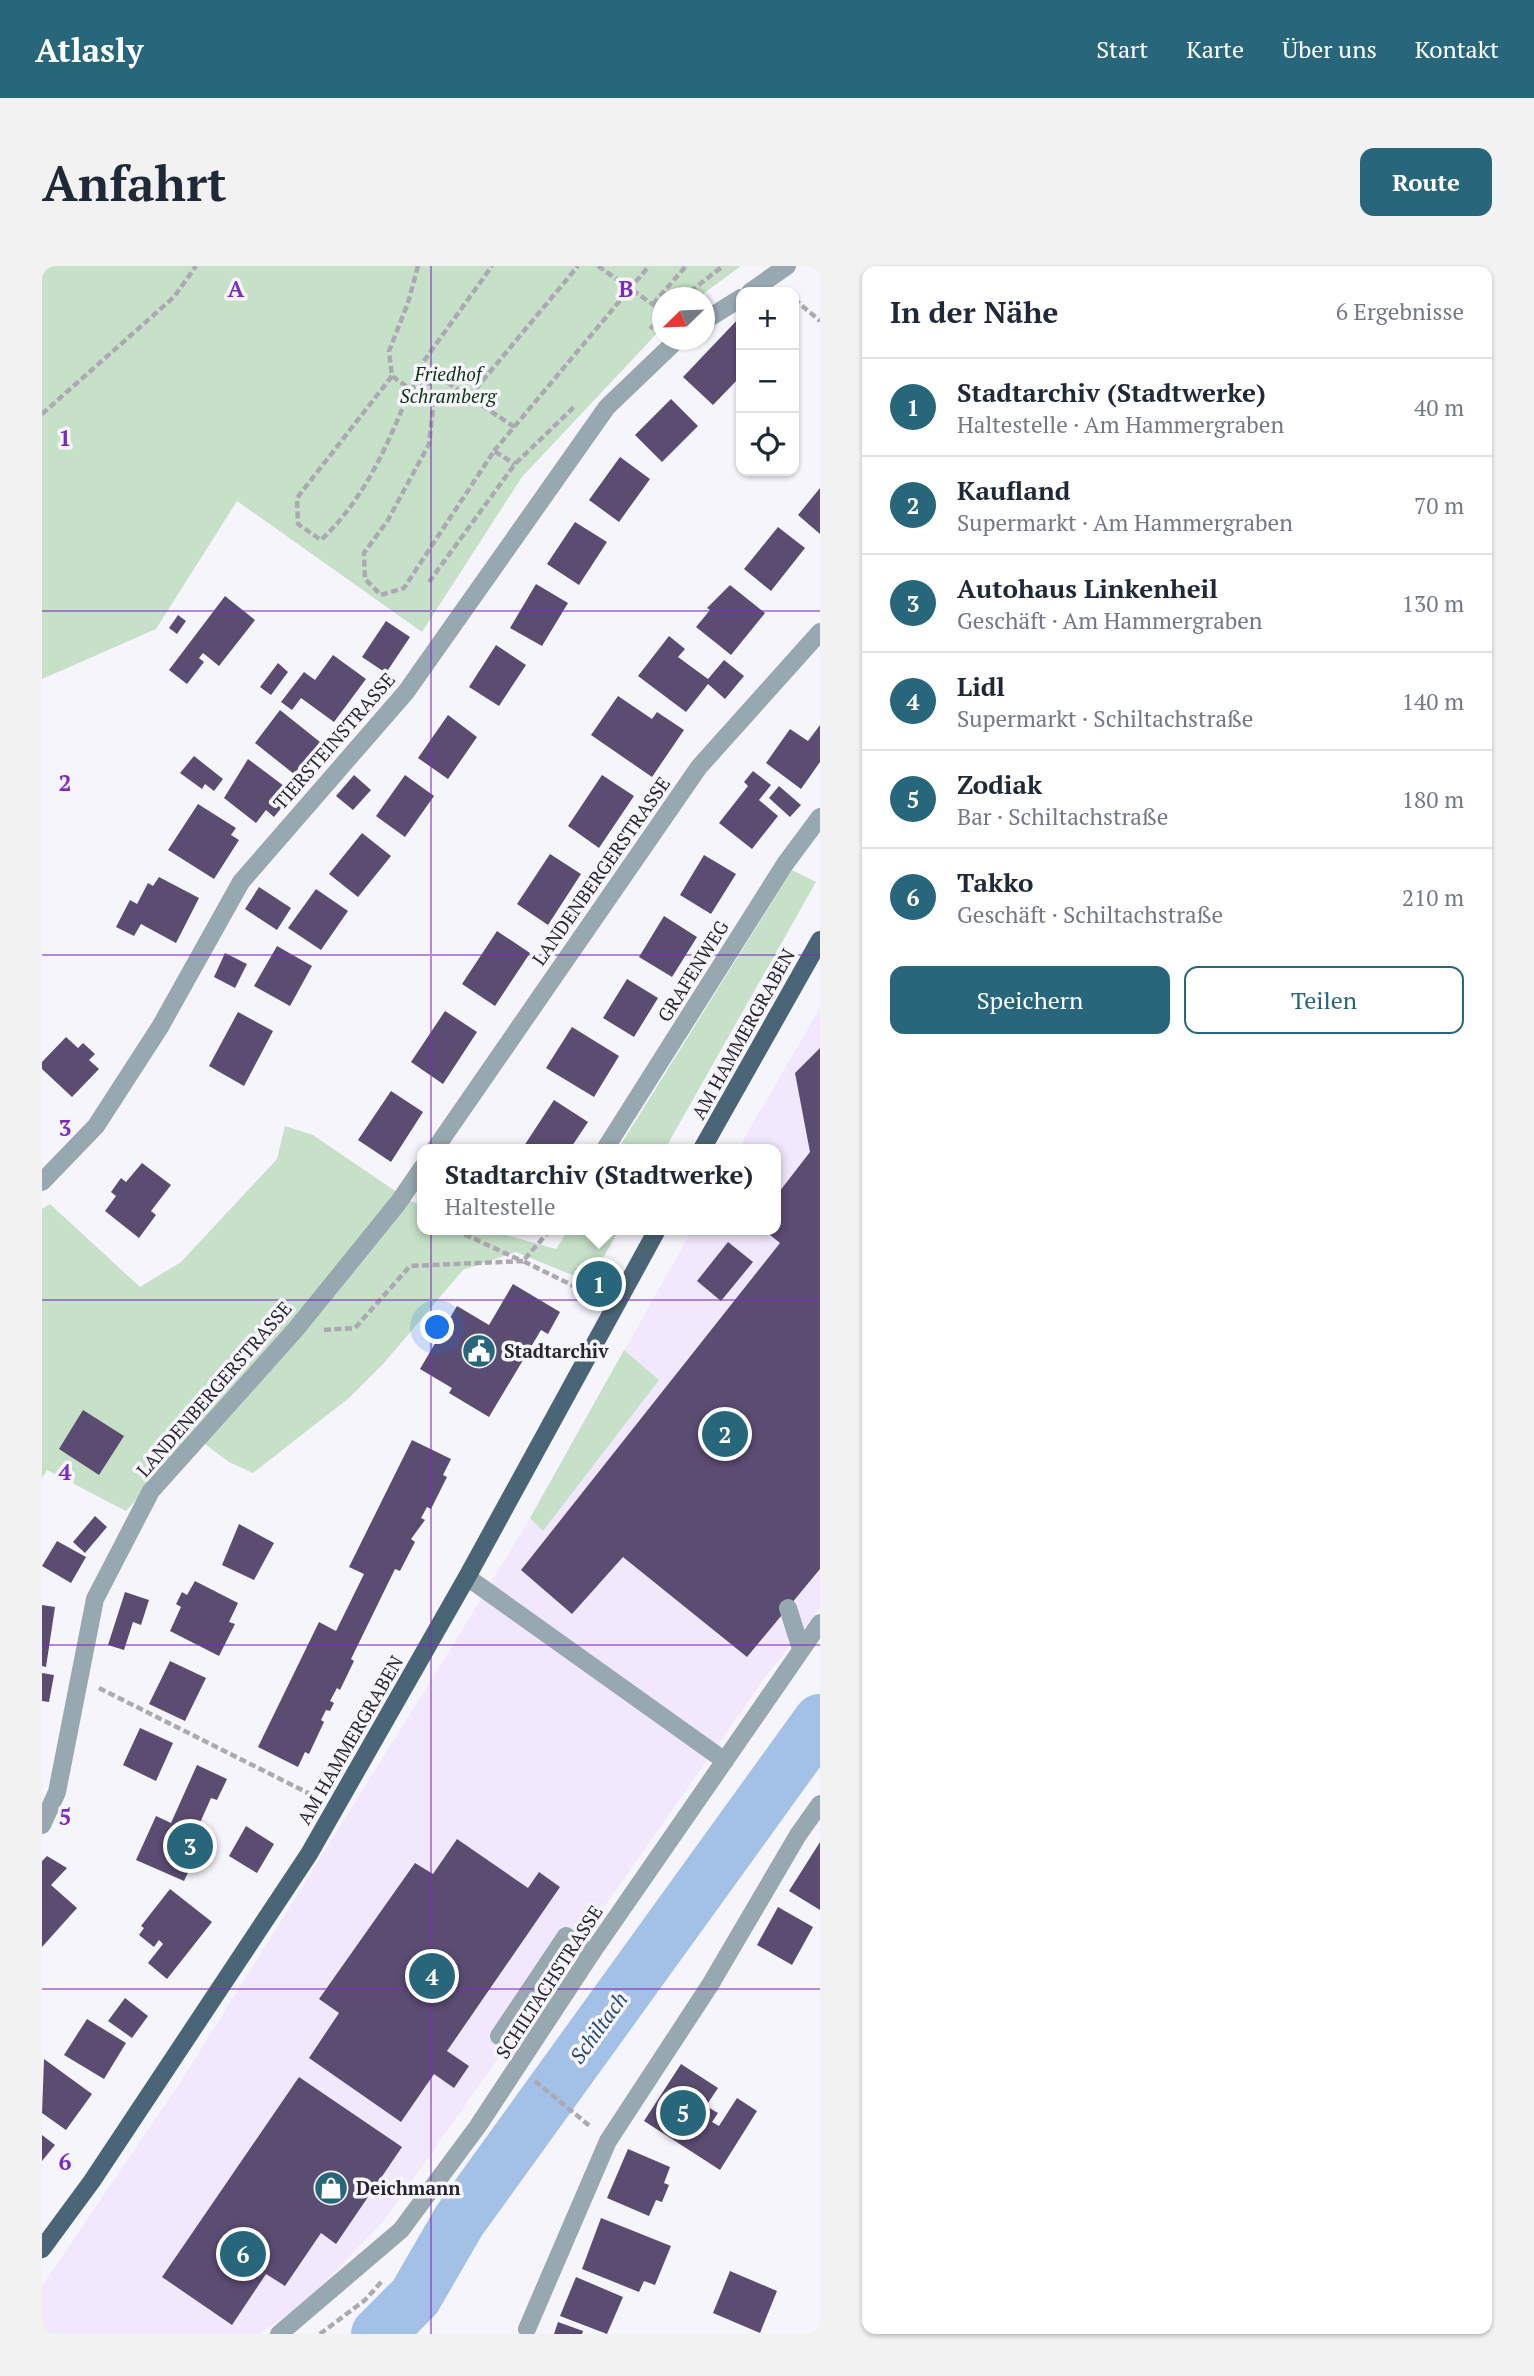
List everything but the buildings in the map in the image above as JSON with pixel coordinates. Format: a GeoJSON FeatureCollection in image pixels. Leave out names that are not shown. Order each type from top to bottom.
{"type":"FeatureCollection","features":[{"type":"Feature","properties":{"kind":"main road","name":"AM HAMMERGRABEN"},"geometry":{"type":"LineString","coordinates":[[705,1144],[820,940]]}},
{"type":"Feature","properties":{"kind":"main road","name":"AM HAMMERGRABEN"},"geometry":{"type":"LineString","coordinates":[[42,2249],[92,2181],[309,1854],[467,1577],[654,1235]]}},
{"type":"Feature","properties":{"kind":"street"},"geometry":{"type":"LineString","coordinates":[[757,287],[786,266]]}},
{"type":"Feature","properties":{"kind":"street"},"geometry":{"type":"LineString","coordinates":[[715,315],[736,301]]}},
{"type":"Feature","properties":{"kind":"street","name":"TIERSTEINSTRASSE"},"geometry":{"type":"LineString","coordinates":[[42,1182],[104,1115],[160,1027],[241,882],[406,692],[607,407],[667,350]]}},
{"type":"Feature","properties":{"kind":"street","name":"LANDENBERGERSTRASSE"},"geometry":{"type":"LineString","coordinates":[[438,1144],[699,766],[820,632]]}},
{"type":"Feature","properties":{"kind":"street","name":"GRAFENWEG"},"geometry":{"type":"LineString","coordinates":[[608,1144],[785,864],[820,817]]}},
{"type":"Feature","properties":{"kind":"street","name":"LANDENBERGERSTRASSE"},"geometry":{"type":"LineString","coordinates":[[42,1825],[57,1791],[77,1679],[95,1599],[151,1491],[296,1329],[398,1203],[417,1175]]}},
{"type":"Feature","properties":{"kind":"street"},"geometry":{"type":"LineString","coordinates":[[467,1577],[725,1761]]}},
{"type":"Feature","properties":{"kind":"street"},"geometry":{"type":"LineString","coordinates":[[788,1608],[801,1649]]}},
{"type":"Feature","properties":{"kind":"street","name":"SCHILTACHSTRASSE"},"geometry":{"type":"LineString","coordinates":[[279,2334],[401,2230],[478,2126],[591,1954],[820,1623]]}},
{"type":"Feature","properties":{"kind":"street"},"geometry":{"type":"LineString","coordinates":[[527,2329],[608,2141],[710,1985],[798,1835],[820,1804]]}},
{"type":"Feature","properties":{"kind":"street"},"geometry":{"type":"LineString","coordinates":[[499,2036],[566,1936],[591,1954]]}},
{"type":"Feature","properties":{"kind":"path"},"geometry":{"type":"LineString","coordinates":[[42,415],[174,297],[196,266]]}},
{"type":"Feature","properties":{"kind":"path"},"geometry":{"type":"LineString","coordinates":[[418,266],[408,303],[389,351],[392,376],[297,498],[298,523],[321,540],[344,518],[391,438],[410,389],[428,379]]}},
{"type":"Feature","properties":{"kind":"path"},"geometry":{"type":"LineString","coordinates":[[421,365],[492,266]]}},
{"type":"Feature","properties":{"kind":"path"},"geometry":{"type":"LineString","coordinates":[[469,397],[578,266]]}},
{"type":"Feature","properties":{"kind":"path"},"geometry":{"type":"LineString","coordinates":[[597,266],[652,303]]}},
{"type":"Feature","properties":{"kind":"path"},"geometry":{"type":"LineString","coordinates":[[421,365],[428,379],[433,408],[429,444],[388,520],[364,553],[365,579],[381,595],[404,588],[494,451],[649,266]]}},
{"type":"Feature","properties":{"kind":"path"},"geometry":{"type":"LineString","coordinates":[[668,287],[686,266]]}},
{"type":"Feature","properties":{"kind":"path"},"geometry":{"type":"LineString","coordinates":[[696,287],[723,266]]}},
{"type":"Feature","properties":{"kind":"path"},"geometry":{"type":"LineString","coordinates":[[799,303],[820,321]]}},
{"type":"Feature","properties":{"kind":"path"},"geometry":{"type":"LineString","coordinates":[[645,334],[652,326]]}},
{"type":"Feature","properties":{"kind":"path"},"geometry":{"type":"LineString","coordinates":[[421,365],[516,428]]}},
{"type":"Feature","properties":{"kind":"path"},"geometry":{"type":"LineString","coordinates":[[392,376],[410,389]]}},
{"type":"Feature","properties":{"kind":"path"},"geometry":{"type":"LineString","coordinates":[[429,582],[516,464],[583,399]]}},
{"type":"Feature","properties":{"kind":"path"},"geometry":{"type":"LineString","coordinates":[[494,451],[516,464]]}},
{"type":"Feature","properties":{"kind":"path"},"geometry":{"type":"LineString","coordinates":[[466,1235],[615,1306]]}},
{"type":"Feature","properties":{"kind":"path"},"geometry":{"type":"LineString","coordinates":[[355,1328],[410,1266],[523,1261],[546,1235]]}},
{"type":"Feature","properties":{"kind":"path"},"geometry":{"type":"LineString","coordinates":[[77,1679],[335,1808]]}},
{"type":"Feature","properties":{"kind":"path"},"geometry":{"type":"LineString","coordinates":[[538,2083],[584,2122]]}},
{"type":"Feature","properties":{"kind":"shaded area"},"geometry":{"type":"Polygon","coordinates":[[[820,1008],[820,1608],[764,1679],[386,2218],[310,2298],[260,2334],[42,2334],[42,2286],[183,2078],[448,1653],[530,1518],[689,1235],[781,1235],[781,1144],[741,1144],[820,1008]]]}},
{"type":"Feature","properties":{"kind":"green space","name":"Friedhof Schramberg"},"geometry":{"type":"Polygon","coordinates":[[[42,266],[741,266],[713,287],[652,287],[652,339],[522,477],[422,632],[237,501],[156,629],[42,679],[42,266]]]}},
{"type":"Feature","properties":{"kind":"green space"},"geometry":{"type":"Polygon","coordinates":[[[792,870],[816,882],[668,1144],[621,1144],[792,870]]]}},
{"type":"Feature","properties":{"kind":"green space"},"geometry":{"type":"Polygon","coordinates":[[[285,1126],[313,1135],[417,1203],[417,1235],[506,1235],[556,1249],[565,1235],[616,1235],[589,1282],[516,1252],[463,1270],[384,1363],[349,1398],[253,1473],[229,1462],[194,1436],[126,1511],[47,1470],[42,1478],[42,1209],[50,1204],[140,1287],[181,1262],[277,1159],[285,1126]]]}},
{"type":"Feature","properties":{"kind":"green space"},"geometry":{"type":"Polygon","coordinates":[[[624,1350],[659,1380],[543,1531],[530,1518],[624,1350]]]}},
{"type":"Feature","properties":{"kind":"waterway","name":"Schiltach"},"geometry":{"type":"LineString","coordinates":[[378,2334],[415,2297],[459,2221],[820,1721]]}},
{"type":"Feature","properties":{"kind":"place","name":"Stadtarchiv (Stadtwerke)"},"geometry":{"type":"Point","coordinates":[599,1284]}},
{"type":"Feature","properties":{"kind":"place","name":"Stadtarchiv"},"geometry":{"type":"Point","coordinates":[479,1351]}},
{"type":"Feature","properties":{"kind":"place","name":"Kaufland"},"geometry":{"type":"Point","coordinates":[725,1434]}},
{"type":"Feature","properties":{"kind":"place","name":"Autohaus Linkenheil"},"geometry":{"type":"Point","coordinates":[190,1846]}},
{"type":"Feature","properties":{"kind":"place","name":"Lidl"},"geometry":{"type":"Point","coordinates":[432,1976]}},
{"type":"Feature","properties":{"kind":"place","name":"Zodiak"},"geometry":{"type":"Point","coordinates":[683,2113]}},
{"type":"Feature","properties":{"kind":"place","name":"Deichmann"},"geometry":{"type":"Point","coordinates":[331,2188]}},
{"type":"Feature","properties":{"kind":"place","name":"Takko"},"geometry":{"type":"Point","coordinates":[243,2254]}}]}
